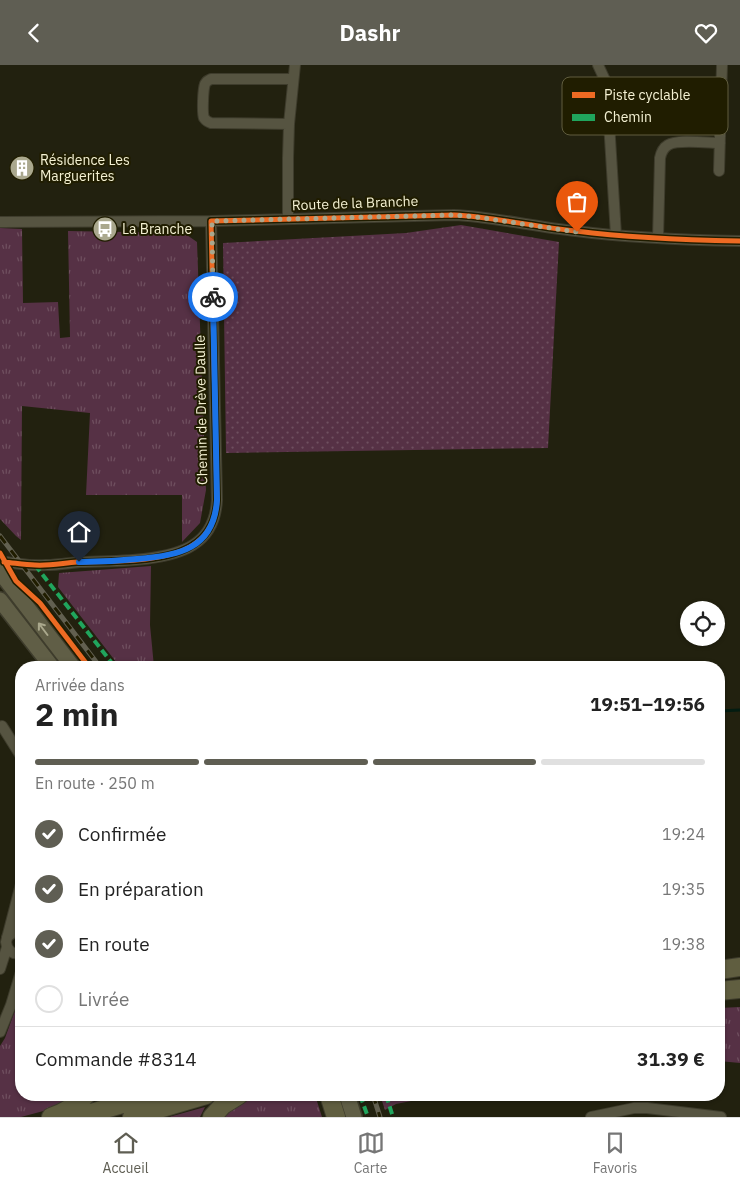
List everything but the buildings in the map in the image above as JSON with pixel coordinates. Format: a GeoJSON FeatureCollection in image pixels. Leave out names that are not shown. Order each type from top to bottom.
{"type":"FeatureCollection","features":[{"type":"Feature","properties":{"kind":"highway"},"geometry":{"type":"LineString","coordinates":[[725,969],[740,967]]}},
{"type":"Feature","properties":{"kind":"highway"},"geometry":{"type":"LineString","coordinates":[[725,990],[740,989]]}},
{"type":"Feature","properties":{"kind":"highway"},"geometry":{"type":"LineString","coordinates":[[51,1117],[69,1110],[81,1101]]}},
{"type":"Feature","properties":{"kind":"highway"},"geometry":{"type":"LineString","coordinates":[[78,1117],[133,1101]]}},
{"type":"Feature","properties":{"kind":"highway"},"geometry":{"type":"LineString","coordinates":[[132,1117],[186,1101]]}},
{"type":"Feature","properties":{"kind":"highway"},"geometry":{"type":"LineString","coordinates":[[212,1117],[229,1101]]}},
{"type":"Feature","properties":{"kind":"highway"},"geometry":{"type":"LineString","coordinates":[[331,1101],[336,1117]]}},
{"type":"Feature","properties":{"kind":"main road"},"geometry":{"type":"LineString","coordinates":[[0,571],[68,661]]}},
{"type":"Feature","properties":{"kind":"main road"},"geometry":{"type":"LineString","coordinates":[[0,599],[47,661]]}},
{"type":"Feature","properties":{"kind":"main road"},"geometry":{"type":"LineString","coordinates":[[335,1101],[341,1117]]}},
{"type":"Feature","properties":{"kind":"main road"},"geometry":{"type":"LineString","coordinates":[[349,1101],[354,1117]]}},
{"type":"Feature","properties":{"kind":"street"},"geometry":{"type":"LineString","coordinates":[[288,219],[287,165],[295,65]]}},
{"type":"Feature","properties":{"kind":"street"},"geometry":{"type":"LineString","coordinates":[[598,65],[604,77]]}},
{"type":"Feature","properties":{"kind":"street"},"geometry":{"type":"LineString","coordinates":[[289,124],[209,123],[204,116],[204,90],[206,83],[211,79],[293,79]]}},
{"type":"Feature","properties":{"kind":"street"},"geometry":{"type":"LineString","coordinates":[[609,135],[616,235]]}},
{"type":"Feature","properties":{"kind":"street"},"geometry":{"type":"LineString","coordinates":[[719,171],[720,135]]}},
{"type":"Feature","properties":{"kind":"street"},"geometry":{"type":"LineString","coordinates":[[658,238],[660,158],[664,148],[668,144],[675,142],[720,143]]}},
{"type":"Feature","properties":{"kind":"street","name":"Route de la Branche"},"geometry":{"type":"LineString","coordinates":[[0,222],[212,221],[454,215],[483,217],[569,231],[658,238],[740,241]]}},
{"type":"Feature","properties":{"kind":"street","name":"Chemin de Drève Daulle"},"geometry":{"type":"LineString","coordinates":[[64,563],[167,556],[193,546],[206,534],[212,524],[217,506],[212,221]]}},
{"type":"Feature","properties":{"kind":"street"},"geometry":{"type":"LineString","coordinates":[[0,554],[16,558],[64,563]]}},
{"type":"Feature","properties":{"kind":"street"},"geometry":{"type":"LineString","coordinates":[[0,561],[36,565],[64,563]]}},
{"type":"Feature","properties":{"kind":"street"},"geometry":{"type":"LineString","coordinates":[[1,724],[15,739]]}},
{"type":"Feature","properties":{"kind":"street"},"geometry":{"type":"LineString","coordinates":[[1,724],[15,746]]}},
{"type":"Feature","properties":{"kind":"street"},"geometry":{"type":"LineString","coordinates":[[0,969],[15,908]]}},
{"type":"Feature","properties":{"kind":"street"},"geometry":{"type":"LineString","coordinates":[[8,937],[10,951],[15,953]]}},
{"type":"Feature","properties":{"kind":"street"},"geometry":{"type":"LineString","coordinates":[[0,1032],[15,992]]}},
{"type":"Feature","properties":{"kind":"street"},"geometry":{"type":"LineString","coordinates":[[591,1117],[640,1108],[721,1117]]}},
{"type":"Feature","properties":{"kind":"green space"},"geometry":{"type":"Polygon","coordinates":[[[461,225],[559,242],[548,448],[226,453],[223,243],[406,233],[461,225]]]}},
{"type":"Feature","properties":{"kind":"green space"},"geometry":{"type":"Polygon","coordinates":[[[0,228],[22,229],[23,303],[58,302],[60,338],[70,337],[68,231],[184,233],[197,242],[206,490],[200,523],[182,542],[182,495],[86,495],[90,413],[22,406],[21,540],[0,519],[0,228]]]}},
{"type":"Feature","properties":{"kind":"green space"},"geometry":{"type":"Polygon","coordinates":[[[151,566],[150,625],[153,661],[115,661],[58,587],[59,573],[151,566]]]}},
{"type":"Feature","properties":{"kind":"green space"},"geometry":{"type":"Polygon","coordinates":[[[740,1007],[740,1063],[725,1062],[725,1008],[740,1007]]]}},
{"type":"Feature","properties":{"kind":"green space"},"geometry":{"type":"Polygon","coordinates":[[[15,1010],[15,1101],[81,1101],[21,1117],[0,1117],[0,1046],[15,1010]]]}},
{"type":"Feature","properties":{"kind":"green space"},"geometry":{"type":"Polygon","coordinates":[[[248,1101],[317,1101],[322,1117],[221,1117],[238,1105],[248,1101]]]}},
{"type":"Feature","properties":{"kind":"green space"},"geometry":{"type":"Polygon","coordinates":[[[382,1101],[411,1101],[396,1104],[385,1110],[382,1101]]]}},
{"type":"Feature","properties":{"kind":"green space"},"geometry":{"type":"Polygon","coordinates":[[[205,1107],[200,1117],[169,1117],[205,1107]]]}},
{"type":"Feature","properties":{"kind":"waterway"},"geometry":{"type":"LineString","coordinates":[[725,711],[740,710]]}},
{"type":"Feature","properties":{"kind":"railway"},"geometry":{"type":"LineString","coordinates":[[0,536],[95,661]]}},
{"type":"Feature","properties":{"kind":"railway"},"geometry":{"type":"LineString","coordinates":[[375,1101],[380,1117]]}},
{"type":"Feature","properties":{"kind":"marked path"},"geometry":{"type":"LineString","coordinates":[[35,565],[110,661]]}},
{"type":"Feature","properties":{"kind":"marked path"},"geometry":{"type":"LineString","coordinates":[[362,1101],[368,1117]]}},
{"type":"Feature","properties":{"kind":"marked path"},"geometry":{"type":"LineString","coordinates":[[388,1101],[393,1117]]}},
{"type":"Feature","properties":{"kind":"cycle path"},"geometry":{"type":"LineString","coordinates":[[4,562],[46,565],[153,558],[182,551],[193,545],[199,541],[211,526],[217,500],[211,221],[454,215],[617,235],[740,241]]}},
{"type":"Feature","properties":{"kind":"cycle path"},"geometry":{"type":"LineString","coordinates":[[0,553],[16,581],[40,603],[84,661]]}},
{"type":"Feature","properties":{"kind":"way so far"},"geometry":{"type":"LineString","coordinates":[[213,297],[212,221],[454,215],[577,232]]}},
{"type":"Feature","properties":{"kind":"place","name":"Résidence Les Marguerites"},"geometry":{"type":"Point","coordinates":[22,168]}},
{"type":"Feature","properties":{"kind":"place","name":"La Branche"},"geometry":{"type":"Point","coordinates":[105,229]}},
{"type":"Feature","properties":{"kind":"route"},"geometry":{"type":"LineString","coordinates":[[79,562],[159,557],[174,554],[198,542],[212,524],[217,500],[213,297]]}}]}
